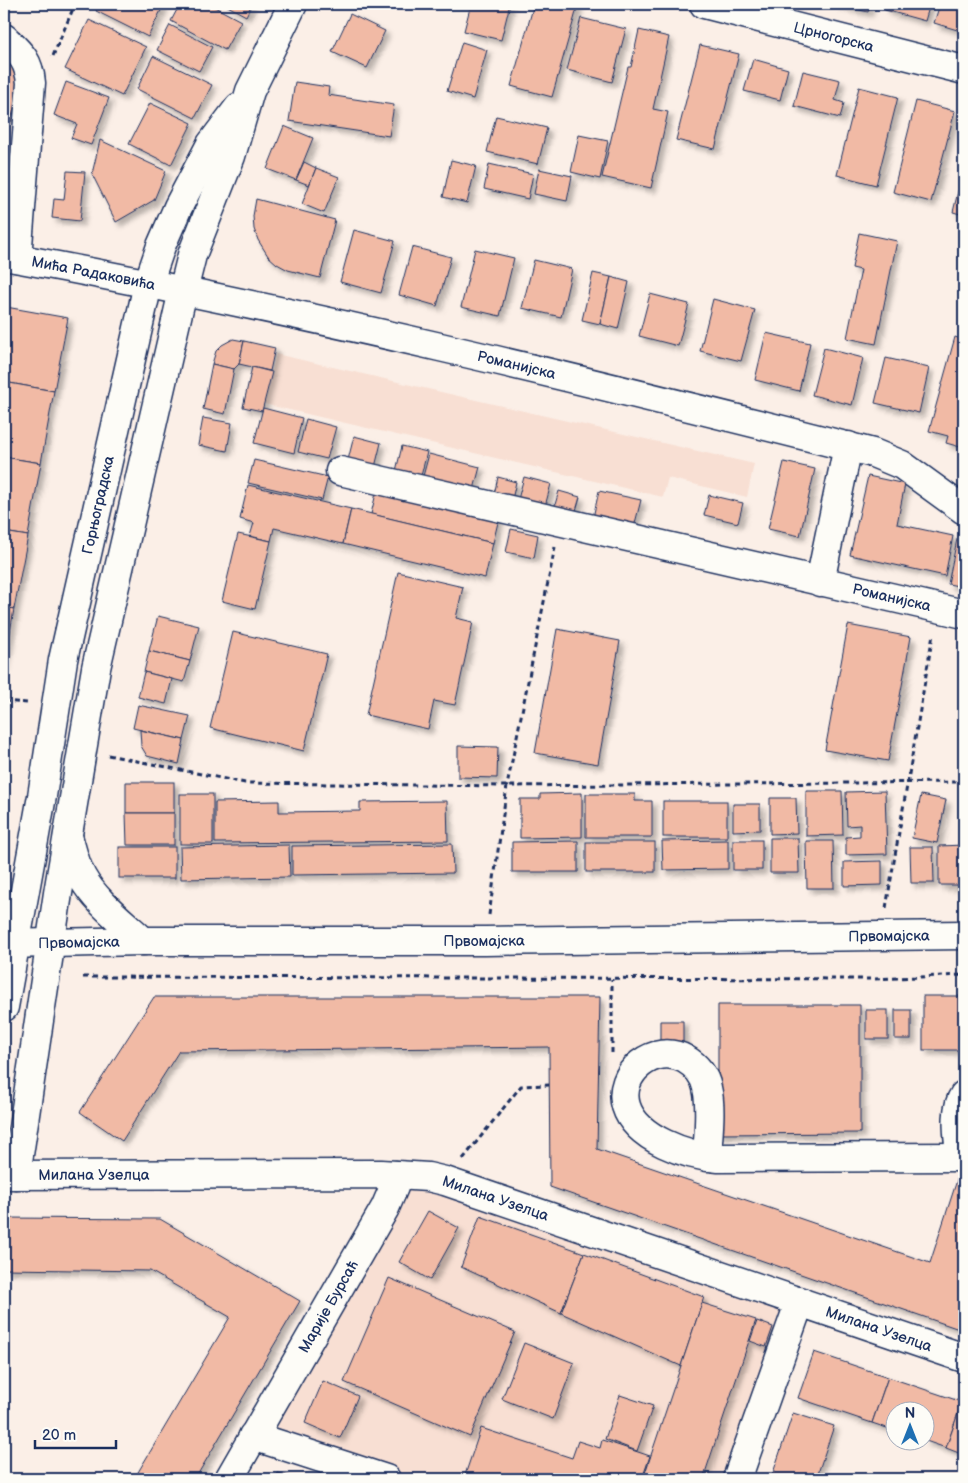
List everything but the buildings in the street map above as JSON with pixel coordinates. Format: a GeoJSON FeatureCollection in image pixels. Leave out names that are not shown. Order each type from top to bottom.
{"type":"FeatureCollection","features":[{"type":"Feature","properties":{"kind":"street","name":"Горњоградска"},"geometry":{"type":"LineString","coordinates":[[4,1007],[9,944],[42,796],[64,660],[148,284],[161,246],[178,208],[211,144],[250,91],[294,4]]}},
{"type":"Feature","properties":{"kind":"street","name":"Црногорска"},"geometry":{"type":"LineString","coordinates":[[704,4],[964,70]]}},
{"type":"Feature","properties":{"kind":"street"},"geometry":{"type":"LineString","coordinates":[[4,38],[25,60],[30,71],[31,83],[10,257]]}},
{"type":"Feature","properties":{"kind":"street","name":"Горњоградска"},"geometry":{"type":"LineString","coordinates":[[10,1175],[51,943],[96,668],[192,255],[231,156],[250,91]]}},
{"type":"Feature","properties":{"kind":"street","name":"Мића Радаковића"},"geometry":{"type":"LineString","coordinates":[[10,257],[183,291]]}},
{"type":"Feature","properties":{"kind":"street","name":"Романијска"},"geometry":{"type":"LineString","coordinates":[[183,291],[498,361],[873,453],[902,465],[964,510]]}},
{"type":"Feature","properties":{"kind":"street"},"geometry":{"type":"LineString","coordinates":[[820,582],[848,446]]}},
{"type":"Feature","properties":{"kind":"street","name":"Романијска"},"geometry":{"type":"LineString","coordinates":[[340,471],[964,614]]}},
{"type":"Feature","properties":{"kind":"street"},"geometry":{"type":"LineString","coordinates":[[68,836],[82,876],[95,895],[143,941]]}},
{"type":"Feature","properties":{"kind":"street","name":"Првомајска"},"geometry":{"type":"LineString","coordinates":[[9,944],[143,941],[485,941],[964,935]]}},
{"type":"Feature","properties":{"kind":"street"},"geometry":{"type":"LineString","coordinates":[[707,1157],[962,1157],[958,1112],[964,1095]]}},
{"type":"Feature","properties":{"kind":"street","name":"Милана Узелца"},"geometry":{"type":"LineString","coordinates":[[10,1175],[396,1175],[428,1177],[445,1181],[964,1358]]}},
{"type":"Feature","properties":{"kind":"street","name":"Марије Бурсаћ"},"geometry":{"type":"LineString","coordinates":[[229,1479],[386,1208],[394,1187],[396,1175]]}},
{"type":"Feature","properties":{"kind":"street"},"geometry":{"type":"LineString","coordinates":[[737,1479],[800,1301]]}},
{"type":"Feature","properties":{"kind":"street"},"geometry":{"type":"LineString","coordinates":[[253,1436],[282,1447],[386,1479]]}},
{"type":"Feature","properties":{"kind":"path"},"geometry":{"type":"LineString","coordinates":[[31,83],[48,68],[75,4]]}},
{"type":"Feature","properties":{"kind":"path"},"geometry":{"type":"LineString","coordinates":[[485,941],[507,786],[560,522]]}},
{"type":"Feature","properties":{"kind":"path"},"geometry":{"type":"LineString","coordinates":[[886,935],[886,911],[937,608]]}},
{"type":"Feature","properties":{"kind":"path"},"geometry":{"type":"LineString","coordinates":[[82,749],[245,783],[507,786],[964,782]]}},
{"type":"Feature","properties":{"kind":"path"},"geometry":{"type":"LineString","coordinates":[[83,977],[874,979],[964,975]]}},
{"type":"Feature","properties":{"kind":"path"},"geometry":{"type":"LineString","coordinates":[[612,979],[612,1056]]}},
{"type":"Feature","properties":{"kind":"path"},"geometry":{"type":"LineString","coordinates":[[445,1181],[521,1086],[549,1085]]}},
{"type":"Feature","properties":{"kind":"shaded area"},"geometry":{"type":"Polygon","coordinates":[[[276,354],[754,464],[747,497],[668,478],[663,497],[264,404],[276,354]]]}},
{"type":"Feature","properties":{"kind":"shaded area"},"geometry":{"type":"Polygon","coordinates":[[[396,1175],[800,1301],[737,1479],[386,1479],[253,1436],[396,1175]]]}}]}
